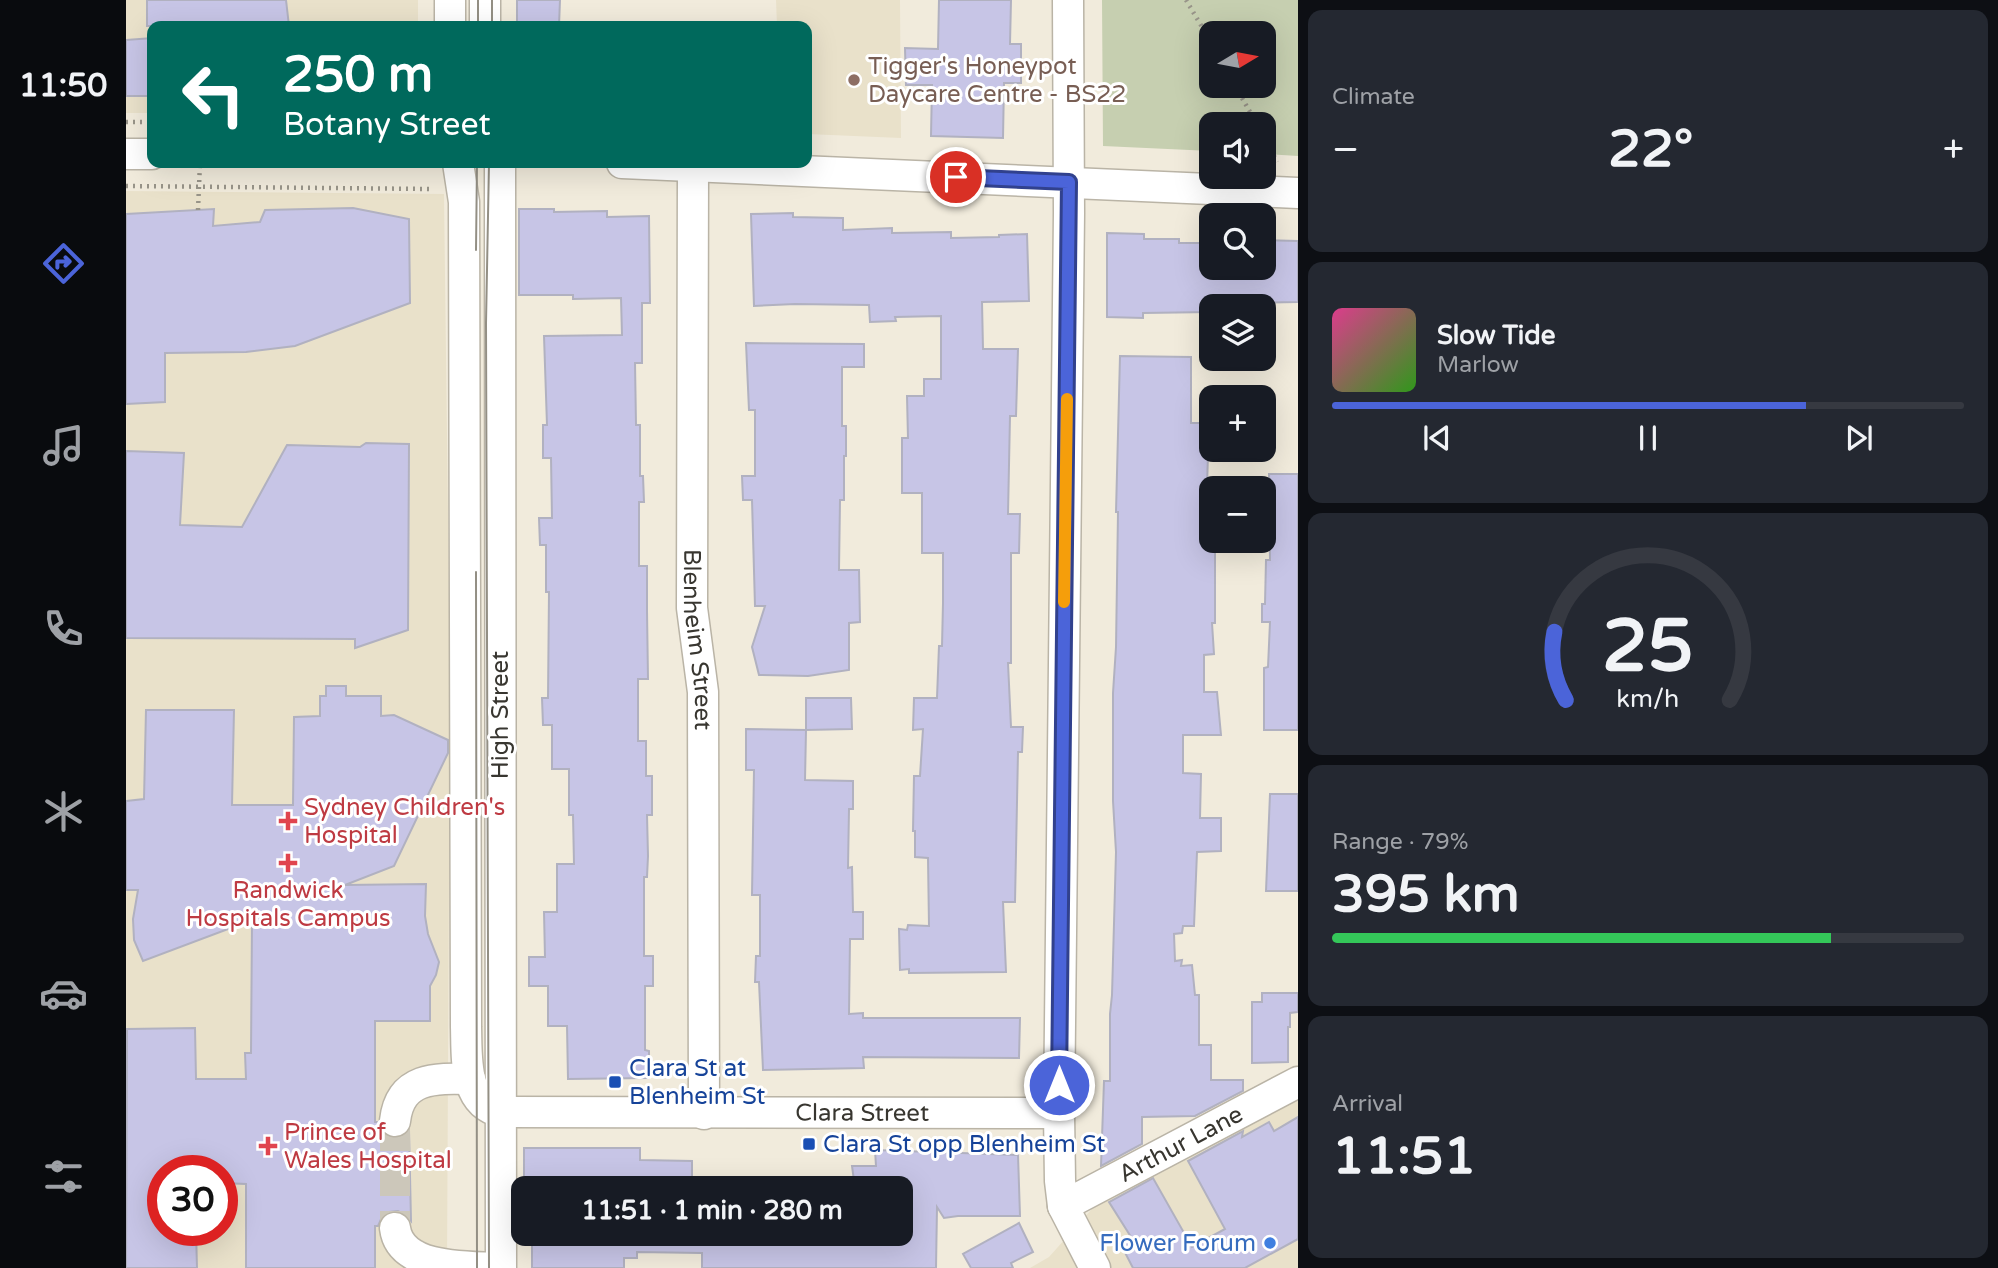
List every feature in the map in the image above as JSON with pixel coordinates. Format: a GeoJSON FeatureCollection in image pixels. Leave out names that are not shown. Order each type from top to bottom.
{"type":"FeatureCollection","features":[{"type":"Feature","properties":{"kind":"street"},"geometry":{"type":"LineString","coordinates":[[450,0],[450,21]]}},
{"type":"Feature","properties":{"kind":"street"},"geometry":{"type":"LineString","coordinates":[[485,0],[485,21]]}},
{"type":"Feature","properties":{"kind":"street"},"geometry":{"type":"LineString","coordinates":[[1068,0],[1069,182],[1060,1181],[1063,1206],[1095,1268]]}},
{"type":"Feature","properties":{"kind":"street"},"geometry":{"type":"LineString","coordinates":[[126,154],[147,155]]}},
{"type":"Feature","properties":{"kind":"street","name":"High Street"},"geometry":{"type":"LineString","coordinates":[[459,168],[464,202],[466,1027],[470,1079]]}},
{"type":"Feature","properties":{"kind":"street","name":"High Street"},"geometry":{"type":"LineString","coordinates":[[500,168],[501,1268]]}},
{"type":"Feature","properties":{"kind":"street","name":"Blenheim Street"},"geometry":{"type":"LineString","coordinates":[[693,168],[692,608],[702,692],[704,1114]]}},
{"type":"Feature","properties":{"kind":"street"},"geometry":{"type":"LineString","coordinates":[[740,168],[1298,193]]}},
{"type":"Feature","properties":{"kind":"street"},"geometry":{"type":"LineString","coordinates":[[395,1121],[404,1097],[417,1084],[435,1079],[470,1079],[480,1100],[501,1112]]}},
{"type":"Feature","properties":{"kind":"street","name":"Arthur Lane"},"geometry":{"type":"LineString","coordinates":[[1063,1206],[1298,1082]]}},
{"type":"Feature","properties":{"kind":"street","name":"Clara Street"},"geometry":{"type":"LineString","coordinates":[[501,1112],[1059,1113]]}},
{"type":"Feature","properties":{"kind":"street"},"geometry":{"type":"LineString","coordinates":[[395,1228],[399,1247],[414,1263],[434,1267],[501,1268]]}},
{"type":"Feature","properties":{"kind":"path"},"geometry":{"type":"LineString","coordinates":[[1186,0],[1199,22]]}},
{"type":"Feature","properties":{"kind":"path"},"geometry":{"type":"LineString","coordinates":[[126,122],[147,122]]}},
{"type":"Feature","properties":{"kind":"path"},"geometry":{"type":"LineString","coordinates":[[198,210],[200,168]]}},
{"type":"Feature","properties":{"kind":"path"},"geometry":{"type":"LineString","coordinates":[[126,186],[430,189]]}},
{"type":"Feature","properties":{"kind":"shaded area"},"geometry":{"type":"Polygon","coordinates":[[[126,0],[418,0],[418,21],[147,21],[147,113],[126,113],[126,0]]]}},
{"type":"Feature","properties":{"kind":"shaded area","name":"Tigger's Honeypot Daycare Centre - BS22"},"geometry":{"type":"Polygon","coordinates":[[[776,0],[900,0],[901,138],[812,134],[812,21],[777,21],[776,0]]]}},
{"type":"Feature","properties":{"kind":"shaded area","name":"Randwick Hospitals Campus"},"geometry":{"type":"Polygon","coordinates":[[[126,191],[444,194],[450,675],[447,1268],[126,1268],[126,191]]]}},
{"type":"Feature","properties":{"kind":"shaded area"},"geometry":{"type":"Polygon","coordinates":[[[1298,1092],[1298,1268],[1030,1268],[1049,1257],[1099,1201],[1298,1092]]]}},
{"type":"Feature","properties":{"kind":"green space"},"geometry":{"type":"Polygon","coordinates":[[[1102,0],[1298,0],[1298,156],[1276,155],[1276,112],[1199,112],[1199,150],[1103,146],[1102,0]]]}},
{"type":"Feature","properties":{"kind":"building"},"geometry":{"type":"Polygon","coordinates":[[[147,0],[286,0],[288,21],[147,21],[147,0]]]}},
{"type":"Feature","properties":{"kind":"building"},"geometry":{"type":"Polygon","coordinates":[[[517,0],[560,0],[559,21],[517,21],[517,0]]]}},
{"type":"Feature","properties":{"kind":"building"},"geometry":{"type":"Polygon","coordinates":[[[939,0],[1011,0],[1010,44],[1021,44],[1021,83],[1004,83],[1003,138],[931,136],[932,85],[906,85],[905,48],[938,49],[939,0]]]}},
{"type":"Feature","properties":{"kind":"building"},"geometry":{"type":"Polygon","coordinates":[[[147,38],[147,96],[126,96],[126,40],[147,38]]]}},
{"type":"Feature","properties":{"kind":"building"},"geometry":{"type":"Polygon","coordinates":[[[353,208],[409,219],[410,303],[295,346],[246,352],[165,353],[165,402],[126,404],[126,214],[214,209],[213,226],[260,222],[265,210],[353,208]]]}},
{"type":"Feature","properties":{"kind":"building"},"geometry":{"type":"Polygon","coordinates":[[[519,209],[554,209],[554,212],[607,211],[607,217],[649,216],[650,303],[642,303],[642,363],[635,363],[636,425],[640,425],[640,476],[643,476],[644,502],[639,502],[639,566],[647,566],[648,679],[638,679],[638,741],[646,741],[646,776],[652,776],[652,815],[647,815],[647,877],[644,877],[644,956],[653,956],[653,986],[645,986],[645,1050],[649,1051],[649,1078],[568,1079],[567,1026],[548,1026],[548,986],[529,986],[529,957],[545,957],[544,912],[557,912],[557,864],[574,864],[573,815],[569,815],[569,769],[552,769],[552,725],[543,725],[542,698],[548,698],[549,592],[546,592],[546,545],[540,545],[539,518],[552,518],[551,458],[543,458],[543,425],[547,425],[544,336],[622,335],[621,298],[573,299],[573,295],[519,295],[519,209]]]}},
{"type":"Feature","properties":{"kind":"building"},"geometry":{"type":"Polygon","coordinates":[[[793,213],[793,217],[843,218],[843,230],[892,228],[892,233],[951,232],[951,238],[1027,234],[1029,301],[982,302],[983,349],[1018,349],[1016,416],[1010,416],[1008,514],[1020,514],[1019,553],[1011,553],[1011,663],[1008,663],[1011,727],[1023,727],[1022,752],[1018,752],[1015,902],[1003,902],[1006,972],[909,973],[909,969],[900,970],[899,929],[907,930],[908,925],[929,926],[928,858],[915,857],[913,831],[914,776],[920,776],[923,729],[913,730],[914,698],[937,698],[943,603],[943,553],[922,553],[922,493],[902,493],[902,438],[908,438],[907,396],[924,396],[924,379],[941,379],[941,316],[895,317],[896,321],[870,322],[869,305],[754,306],[751,214],[793,213]]]}},
{"type":"Feature","properties":{"kind":"building"},"geometry":{"type":"Polygon","coordinates":[[[1107,233],[1144,234],[1144,239],[1179,239],[1179,243],[1199,243],[1199,280],[1276,280],[1276,240],[1298,241],[1298,302],[1276,302],[1276,294],[1199,294],[1199,312],[1143,313],[1143,318],[1107,317],[1107,233]]]}},
{"type":"Feature","properties":{"kind":"building"},"geometry":{"type":"Polygon","coordinates":[[[746,343],[864,344],[864,367],[842,367],[842,426],[846,426],[846,456],[844,500],[840,500],[839,570],[859,570],[860,622],[849,623],[849,670],[808,676],[759,675],[752,647],[765,606],[755,606],[752,500],[743,500],[742,476],[755,476],[755,410],[749,410],[746,343]]]}},
{"type":"Feature","properties":{"kind":"building"},"geometry":{"type":"Polygon","coordinates":[[[1120,356],[1191,357],[1191,423],[1199,423],[1199,462],[1208,462],[1207,476],[1199,476],[1199,553],[1215,553],[1215,623],[1212,623],[1214,654],[1204,655],[1204,692],[1217,692],[1221,735],[1183,735],[1183,773],[1201,774],[1200,818],[1221,818],[1221,851],[1197,852],[1194,926],[1183,926],[1182,933],[1174,934],[1175,961],[1182,960],[1181,966],[1192,965],[1195,995],[1199,995],[1199,1045],[1211,1045],[1211,1080],[1243,1080],[1243,1091],[1195,1116],[1142,1117],[1142,1144],[1101,1166],[1104,1081],[1110,1081],[1116,852],[1113,693],[1116,647],[1120,356]]]}},
{"type":"Feature","properties":{"kind":"building"},"geometry":{"type":"Polygon","coordinates":[[[366,443],[409,444],[408,630],[355,648],[355,639],[126,638],[126,451],[184,453],[180,525],[242,527],[287,445],[360,447],[366,443]]]}},
{"type":"Feature","properties":{"kind":"building"},"geometry":{"type":"Polygon","coordinates":[[[1298,474],[1298,730],[1264,730],[1264,668],[1268,667],[1270,622],[1262,622],[1262,604],[1265,604],[1266,560],[1270,560],[1270,553],[1276,553],[1276,476],[1269,476],[1298,474]]]}},
{"type":"Feature","properties":{"kind":"building","name":"Sydney Children's Hospital"},"geometry":{"type":"Polygon","coordinates":[[[326,686],[346,686],[346,696],[381,696],[381,716],[394,715],[448,740],[448,753],[394,866],[345,885],[426,884],[425,916],[428,934],[439,962],[430,986],[430,1021],[375,1021],[375,1122],[378,1122],[383,1133],[391,1138],[401,1137],[409,1130],[411,1221],[398,1211],[389,1212],[382,1217],[378,1226],[375,1226],[375,1268],[246,1268],[246,1184],[238,1184],[238,1155],[147,1155],[147,1246],[196,1246],[197,1268],[126,1268],[127,1029],[195,1028],[196,1079],[246,1079],[245,1053],[251,1053],[252,920],[143,961],[134,940],[133,919],[138,890],[126,890],[126,801],[144,799],[146,710],[234,710],[232,805],[293,805],[294,717],[320,716],[320,696],[326,696],[326,686]]]}},
{"type":"Feature","properties":{"kind":"building"},"geometry":{"type":"Polygon","coordinates":[[[806,698],[851,698],[852,729],[806,730],[806,698]]]}},
{"type":"Feature","properties":{"kind":"building"},"geometry":{"type":"Polygon","coordinates":[[[746,729],[806,730],[805,780],[853,781],[853,809],[849,809],[848,868],[852,867],[853,912],[863,912],[863,939],[850,939],[849,1014],[863,1013],[863,1018],[1020,1018],[1019,1058],[863,1057],[864,1068],[763,1070],[759,982],[755,982],[756,956],[760,956],[760,895],[752,895],[754,770],[746,770],[746,729]]]}},
{"type":"Feature","properties":{"kind":"building"},"geometry":{"type":"Polygon","coordinates":[[[1270,794],[1298,794],[1298,891],[1266,891],[1270,794]]]}},
{"type":"Feature","properties":{"kind":"building"},"geometry":{"type":"Polygon","coordinates":[[[1262,993],[1298,993],[1298,1012],[1290,1013],[1288,1062],[1252,1063],[1252,1002],[1262,1002],[1262,993]]]}},
{"type":"Feature","properties":{"kind":"building"},"geometry":{"type":"Polygon","coordinates":[[[1298,1117],[1298,1239],[1245,1268],[1133,1268],[1120,1243],[1131,1237],[1109,1202],[1153,1178],[1192,1247],[1225,1229],[1188,1161],[1243,1131],[1242,1137],[1269,1122],[1274,1131],[1298,1117]]]}},
{"type":"Feature","properties":{"kind":"building"},"geometry":{"type":"Polygon","coordinates":[[[524,1148],[640,1148],[640,1160],[692,1161],[692,1176],[524,1176],[524,1148]]]}},
{"type":"Feature","properties":{"kind":"building"},"geometry":{"type":"Polygon","coordinates":[[[875,1150],[1018,1155],[1020,1216],[944,1218],[937,1207],[936,1268],[702,1268],[702,1253],[637,1252],[637,1258],[624,1258],[624,1268],[532,1268],[532,1246],[913,1246],[913,1176],[853,1176],[852,1166],[876,1166],[875,1150]]]}},
{"type":"Feature","properties":{"kind":"building"},"geometry":{"type":"Polygon","coordinates":[[[1019,1223],[1033,1252],[1011,1263],[1013,1268],[971,1268],[963,1254],[1019,1223]]]}},
{"type":"Feature","properties":{"kind":"tunnel"},"geometry":{"type":"LineString","coordinates":[[395,1121],[395,1228]]}},
{"type":"Feature","properties":{"kind":"tram line"},"geometry":{"type":"LineString","coordinates":[[478,0],[478,21]]}},
{"type":"Feature","properties":{"kind":"tram line"},"geometry":{"type":"LineString","coordinates":[[492,0],[492,21]]}},
{"type":"Feature","properties":{"kind":"tram line"},"geometry":{"type":"LineString","coordinates":[[476,250],[477,168]]}},
{"type":"Feature","properties":{"kind":"tram line"},"geometry":{"type":"LineString","coordinates":[[489,168],[486,323],[489,1268]]}},
{"type":"Feature","properties":{"kind":"tram line"},"geometry":{"type":"LineString","coordinates":[[476,572],[477,1268]]}},
{"type":"Feature","properties":{"kind":"slow traffic"},"geometry":{"type":"LineString","coordinates":[[1064,602],[1067,399]]}},
{"type":"Feature","properties":{"kind":"place","name":"Tigger's Honeypot Daycare Centre - BS22"},"geometry":{"type":"Point","coordinates":[854,80]}},
{"type":"Feature","properties":{"kind":"place","name":"Sydney Children's Hospital"},"geometry":{"type":"Point","coordinates":[288,821]}},
{"type":"Feature","properties":{"kind":"place","name":"Randwick Hospitals Campus"},"geometry":{"type":"Point","coordinates":[288,863]}},
{"type":"Feature","properties":{"kind":"place","name":"Clara St at Blenheim St"},"geometry":{"type":"Point","coordinates":[615,1082]}},
{"type":"Feature","properties":{"kind":"place","name":"Clara St opp Blenheim St"},"geometry":{"type":"Point","coordinates":[809,1144]}},
{"type":"Feature","properties":{"kind":"place","name":"Prince of Wales Hospital"},"geometry":{"type":"Point","coordinates":[268,1146]}},
{"type":"Feature","properties":{"kind":"place","name":"Flower Forum"},"geometry":{"type":"Point","coordinates":[1270,1243]}},
{"type":"Feature","properties":{"kind":"route"},"geometry":{"type":"LineString","coordinates":[[956,177],[1069,182],[1059,1085]]}}]}
